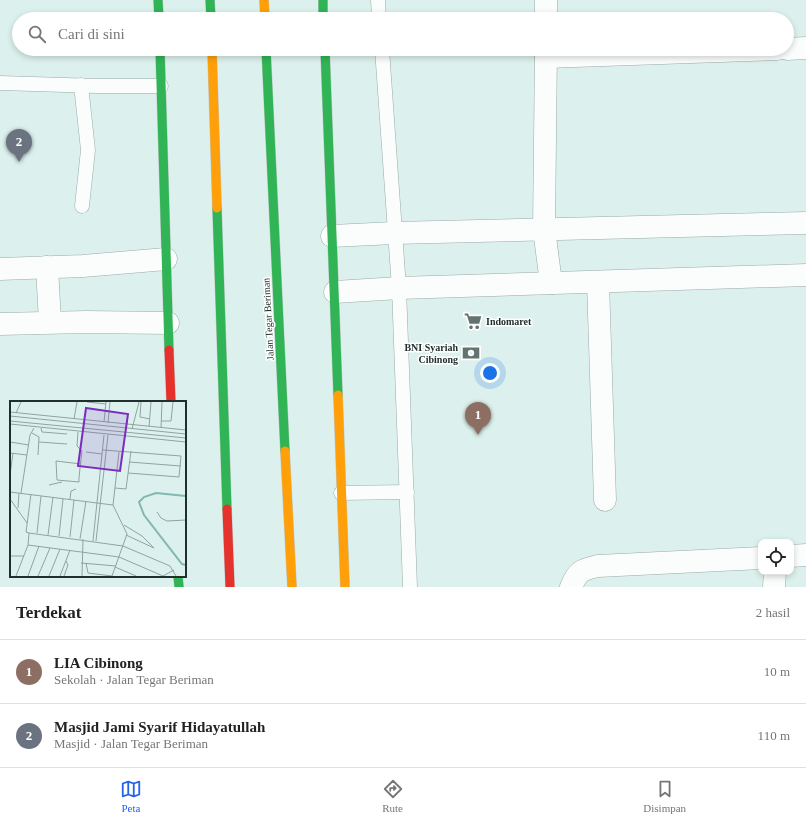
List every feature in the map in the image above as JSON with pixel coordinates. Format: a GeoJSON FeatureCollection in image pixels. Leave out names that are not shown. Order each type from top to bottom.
{"type":"FeatureCollection","features":[{"type":"Feature","properties":{"kind":"main road"},"geometry":{"type":"LineString","coordinates":[[158,0],[159,12]]}},
{"type":"Feature","properties":{"kind":"main road"},"geometry":{"type":"LineString","coordinates":[[210,0],[211,12]]}},
{"type":"Feature","properties":{"kind":"main road"},"geometry":{"type":"LineString","coordinates":[[264,0],[265,12]]}},
{"type":"Feature","properties":{"kind":"main road"},"geometry":{"type":"LineString","coordinates":[[322,0],[323,12]]}},
{"type":"Feature","properties":{"kind":"main road"},"geometry":{"type":"LineString","coordinates":[[160,56],[171,401]]}},
{"type":"Feature","properties":{"kind":"main road"},"geometry":{"type":"LineString","coordinates":[[212,56],[230,587]]}},
{"type":"Feature","properties":{"kind":"main road","name":"Jalan Tegar Beriman"},"geometry":{"type":"LineString","coordinates":[[266,56],[292,587]]}},
{"type":"Feature","properties":{"kind":"main road"},"geometry":{"type":"LineString","coordinates":[[324,56],[344,587]]}},
{"type":"Feature","properties":{"kind":"main road"},"geometry":{"type":"LineString","coordinates":[[178,577],[179,587]]}},
{"type":"Feature","properties":{"kind":"street"},"geometry":{"type":"LineString","coordinates":[[546,0],[546,12]]}},
{"type":"Feature","properties":{"kind":"street"},"geometry":{"type":"LineString","coordinates":[[794,49],[806,48]]}},
{"type":"Feature","properties":{"kind":"street"},"geometry":{"type":"LineString","coordinates":[[546,56],[544,229],[551,283]]}},
{"type":"Feature","properties":{"kind":"street"},"geometry":{"type":"LineString","coordinates":[[332,236],[394,233],[806,223]]}},
{"type":"Feature","properties":{"kind":"street"},"geometry":{"type":"LineString","coordinates":[[0,269],[83,266],[166,259]]}},
{"type":"Feature","properties":{"kind":"street"},"geometry":{"type":"LineString","coordinates":[[47,267],[50,322]]}},
{"type":"Feature","properties":{"kind":"street"},"geometry":{"type":"LineString","coordinates":[[334,292],[399,288],[806,275]]}},
{"type":"Feature","properties":{"kind":"street"},"geometry":{"type":"LineString","coordinates":[[598,282],[606,500]]}},
{"type":"Feature","properties":{"kind":"street"},"geometry":{"type":"LineString","coordinates":[[0,324],[50,322],[168,323]]}},
{"type":"Feature","properties":{"kind":"street"},"geometry":{"type":"LineString","coordinates":[[794,556],[806,556]]}},
{"type":"Feature","properties":{"kind":"street"},"geometry":{"type":"LineString","coordinates":[[572,587],[575,578],[584,569],[598,566],[758,558]]}},
{"type":"Feature","properties":{"kind":"street"},"geometry":{"type":"LineString","coordinates":[[774,575],[774,587]]}},
{"type":"Feature","properties":{"kind":"lane"},"geometry":{"type":"LineString","coordinates":[[378,0],[379,12]]}},
{"type":"Feature","properties":{"kind":"lane"},"geometry":{"type":"LineString","coordinates":[[382,56],[399,288],[410,587]]}},
{"type":"Feature","properties":{"kind":"lane"},"geometry":{"type":"LineString","coordinates":[[0,83],[161,86]]}},
{"type":"Feature","properties":{"kind":"lane"},"geometry":{"type":"LineString","coordinates":[[80,85],[88,150],[82,206]]}},
{"type":"Feature","properties":{"kind":"lane"},"geometry":{"type":"LineString","coordinates":[[341,493],[406,492]]}},
{"type":"Feature","properties":{"kind":"traffic: fast"},"geometry":{"type":"LineString","coordinates":[[158,0],[159,12]]}},
{"type":"Feature","properties":{"kind":"traffic: fast"},"geometry":{"type":"LineString","coordinates":[[210,0],[211,12]]}},
{"type":"Feature","properties":{"kind":"traffic: fast"},"geometry":{"type":"LineString","coordinates":[[323,0],[323,12]]}},
{"type":"Feature","properties":{"kind":"traffic: fast"},"geometry":{"type":"LineString","coordinates":[[160,56],[169,350]]}},
{"type":"Feature","properties":{"kind":"traffic: fast"},"geometry":{"type":"LineString","coordinates":[[266,56],[285,451]]}},
{"type":"Feature","properties":{"kind":"traffic: fast"},"geometry":{"type":"LineString","coordinates":[[325,56],[338,395]]}},
{"type":"Feature","properties":{"kind":"traffic: fast"},"geometry":{"type":"LineString","coordinates":[[217,208],[227,509]]}},
{"type":"Feature","properties":{"kind":"traffic: fast"},"geometry":{"type":"LineString","coordinates":[[178,577],[179,587]]}},
{"type":"Feature","properties":{"kind":"traffic: slow"},"geometry":{"type":"LineString","coordinates":[[264,0],[265,12]]}},
{"type":"Feature","properties":{"kind":"traffic: slow"},"geometry":{"type":"LineString","coordinates":[[212,56],[217,208]]}},
{"type":"Feature","properties":{"kind":"traffic: slow"},"geometry":{"type":"LineString","coordinates":[[338,395],[345,587]]}},
{"type":"Feature","properties":{"kind":"traffic: slow"},"geometry":{"type":"LineString","coordinates":[[285,451],[292,587]]}},
{"type":"Feature","properties":{"kind":"traffic: jam"},"geometry":{"type":"LineString","coordinates":[[169,350],[171,401]]}},
{"type":"Feature","properties":{"kind":"traffic: jam"},"geometry":{"type":"LineString","coordinates":[[227,509],[230,587]]}},
{"type":"Feature","properties":{"kind":"place","name":"Masjid Jami Syarif Hidayatullah"},"geometry":{"type":"Point","coordinates":[19,162]}},
{"type":"Feature","properties":{"kind":"place","name":"Indomaret"},"geometry":{"type":"Point","coordinates":[473,321]}},
{"type":"Feature","properties":{"kind":"place","name":"BNI Syariah Cibinong"},"geometry":{"type":"Point","coordinates":[471,353]}},
{"type":"Feature","properties":{"kind":"place","name":"LIA Cibinong"},"geometry":{"type":"Point","coordinates":[478,435]}}]}
